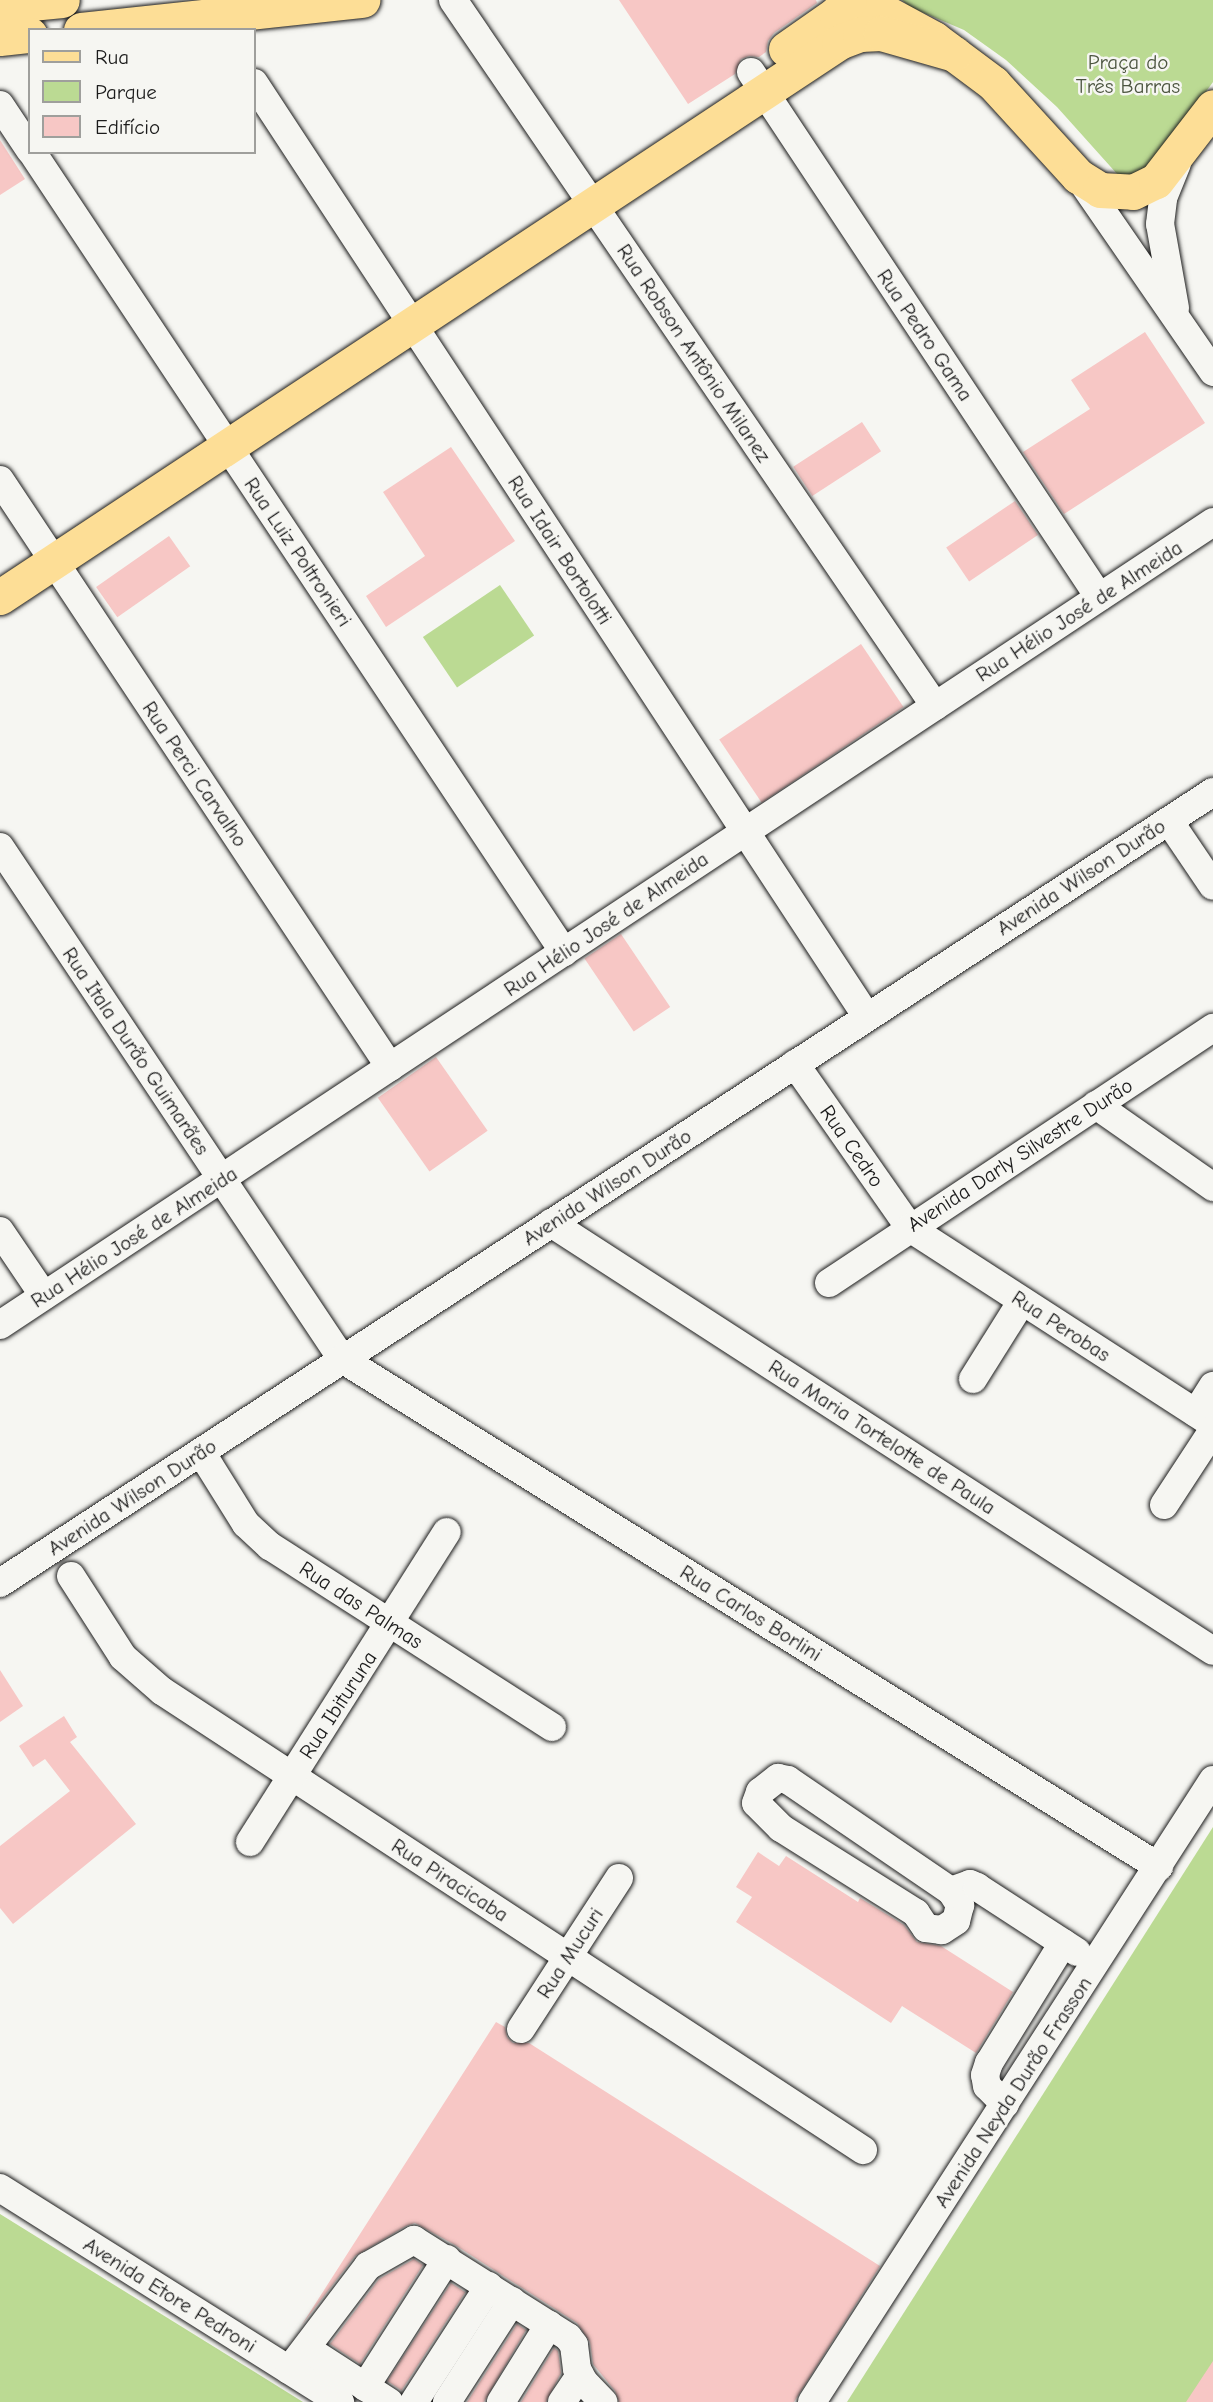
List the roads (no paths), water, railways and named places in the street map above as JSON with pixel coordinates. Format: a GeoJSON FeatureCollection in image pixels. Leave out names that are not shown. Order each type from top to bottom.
{"type":"FeatureCollection","features":[{"type":"Feature","properties":{"kind":"main road"},"geometry":{"type":"LineString","coordinates":[[0,6],[62,0]]}},
{"type":"Feature","properties":{"kind":"main road"},"geometry":{"type":"LineString","coordinates":[[98,28],[362,0]]}},
{"type":"Feature","properties":{"kind":"main road"},"geometry":{"type":"LineString","coordinates":[[757,82],[849,0]]}},
{"type":"Feature","properties":{"kind":"main road"},"geometry":{"type":"LineString","coordinates":[[862,0],[944,46]]}},
{"type":"Feature","properties":{"kind":"main road"},"geometry":{"type":"LineString","coordinates":[[890,0],[944,46],[993,82],[1079,176],[1100,190],[1133,192],[1156,181],[1213,107]]}},
{"type":"Feature","properties":{"kind":"main road"},"geometry":{"type":"LineString","coordinates":[[0,597],[48,552],[757,82],[860,34],[881,33],[944,46]]}},
{"type":"Feature","properties":{"kind":"main road"},"geometry":{"type":"LineString","coordinates":[[0,38],[28,35]]}},
{"type":"Feature","properties":{"kind":"main road"},"geometry":{"type":"LineString","coordinates":[[0,571],[48,552]]}},
{"type":"Feature","properties":{"kind":"street","name":"Rua Robson Antônio Milanez"},"geometry":{"type":"LineString","coordinates":[[453,0],[935,706]]}},
{"type":"Feature","properties":{"kind":"street","name":"Rua Pedro Gama"},"geometry":{"type":"LineString","coordinates":[[757,82],[1099,597]]}},
{"type":"Feature","properties":{"kind":"street","name":"Rua Idair Bortolotti"},"geometry":{"type":"LineString","coordinates":[[256,86],[867,1017]]}},
{"type":"Feature","properties":{"kind":"street","name":"Rua Luiz Poltronieri"},"geometry":{"type":"LineString","coordinates":[[0,105],[28,147]]}},
{"type":"Feature","properties":{"kind":"street"},"geometry":{"type":"LineString","coordinates":[[1178,321],[1160,224],[1163,198],[1185,146]]}},
{"type":"Feature","properties":{"kind":"street","name":"Rua Luiz Poltronieri"},"geometry":{"type":"LineString","coordinates":[[33,154],[564,952]]}},
{"type":"Feature","properties":{"kind":"street"},"geometry":{"type":"LineString","coordinates":[[1079,176],[1213,372]]}},
{"type":"Feature","properties":{"kind":"street","name":"Rua Perci Carvalho"},"geometry":{"type":"LineString","coordinates":[[0,480],[390,1067]]}},
{"type":"Feature","properties":{"kind":"street","name":"Rua Hélio José de Almeida"},"geometry":{"type":"LineString","coordinates":[[0,1325],[1213,522]]}},
{"type":"Feature","properties":{"kind":"street","name":"Avenida Wilson Durão"},"geometry":{"type":"LineString","coordinates":[[0,1583],[1213,792]]}},
{"type":"Feature","properties":{"kind":"street"},"geometry":{"type":"LineString","coordinates":[[1169,821],[1213,886]]}},
{"type":"Feature","properties":{"kind":"street","name":"Rua Itala Durão Guimarães"},"geometry":{"type":"LineString","coordinates":[[0,847],[342,1359]]}},
{"type":"Feature","properties":{"kind":"street","name":"Avenida Darly Silvestre Durão"},"geometry":{"type":"LineString","coordinates":[[829,1283],[1213,1028]]}},
{"type":"Feature","properties":{"kind":"street","name":"Rua Cedro"},"geometry":{"type":"LineString","coordinates":[[795,1064],[910,1228]]}},
{"type":"Feature","properties":{"kind":"street"},"geometry":{"type":"LineString","coordinates":[[1096,1105],[1213,1187]]}},
{"type":"Feature","properties":{"kind":"street","name":"Rua Maria Tortelotte de Paula"},"geometry":{"type":"LineString","coordinates":[[551,1223],[1213,1651]]}},
{"type":"Feature","properties":{"kind":"street","name":"Rua Perobas"},"geometry":{"type":"LineString","coordinates":[[910,1228],[1207,1422]]}},
{"type":"Feature","properties":{"kind":"street"},"geometry":{"type":"LineString","coordinates":[[0,1231],[44,1296]]}},
{"type":"Feature","properties":{"kind":"street"},"geometry":{"type":"LineString","coordinates":[[972,1379],[1022,1301]]}},
{"type":"Feature","properties":{"kind":"street","name":"Rua Carlos Borlini"},"geometry":{"type":"LineString","coordinates":[[342,1359],[1159,1867]]}},
{"type":"Feature","properties":{"kind":"street"},"geometry":{"type":"LineString","coordinates":[[1164,1505],[1207,1422],[1213,1387]]}},
{"type":"Feature","properties":{"kind":"street","name":"Rua das Palmas"},"geometry":{"type":"LineString","coordinates":[[201,1452],[246,1524],[270,1546],[552,1727]]}},
{"type":"Feature","properties":{"kind":"street","name":"Rua Ibituruna"},"geometry":{"type":"LineString","coordinates":[[250,1843],[447,1532]]}},
{"type":"Feature","properties":{"kind":"street","name":"Rua Piracicaba"},"geometry":{"type":"LineString","coordinates":[[71,1576],[123,1657],[162,1691],[863,2150]]}},
{"type":"Feature","properties":{"kind":"street"},"geometry":{"type":"LineString","coordinates":[[947,1889],[960,1905],[959,1914],[948,1928],[926,1928],[916,1913],[780,1828],[756,1803],[760,1792],[778,1778],[788,1780],[947,1889],[970,1884],[977,1887],[1096,1964]]}},
{"type":"Feature","properties":{"kind":"street","name":"Avenida Neyda Durão Frasson"},"geometry":{"type":"LineString","coordinates":[[812,2402],[1213,1780]]}},
{"type":"Feature","properties":{"kind":"street","name":"Rua Mucuri"},"geometry":{"type":"LineString","coordinates":[[521,2029],[619,1878]]}},
{"type":"Feature","properties":{"kind":"street"},"geometry":{"type":"LineString","coordinates":[[1005,2104],[987,2086],[985,2075],[989,2063],[1063,1943]]}},
{"type":"Feature","properties":{"kind":"street","name":"Avenida Etore Pedroni"},"geometry":{"type":"LineString","coordinates":[[0,2188],[340,2402]]}},
{"type":"Feature","properties":{"kind":"street"},"geometry":{"type":"LineString","coordinates":[[289,2370],[368,2266],[414,2240],[500,2293],[574,2344],[580,2375],[605,2401]]}},
{"type":"Feature","properties":{"kind":"street"},"geometry":{"type":"LineString","coordinates":[[365,2387],[447,2259]]}},
{"type":"Feature","properties":{"kind":"street"},"geometry":{"type":"LineString","coordinates":[[414,2402],[500,2293]]}},
{"type":"Feature","properties":{"kind":"street"},"geometry":{"type":"LineString","coordinates":[[447,2402],[500,2293]]}},
{"type":"Feature","properties":{"kind":"street"},"geometry":{"type":"LineString","coordinates":[[501,2402],[549,2325]]}},
{"type":"Feature","properties":{"kind":"street"},"geometry":{"type":"LineString","coordinates":[[307,2349],[389,2402]]}},
{"type":"Feature","properties":{"kind":"street"},"geometry":{"type":"LineString","coordinates":[[562,2402],[580,2375]]}},
{"type":"Feature","properties":{"kind":"park label","name":"Praça do Três Barras"},"geometry":{"type":"Point","coordinates":[1128,74]}}]}
